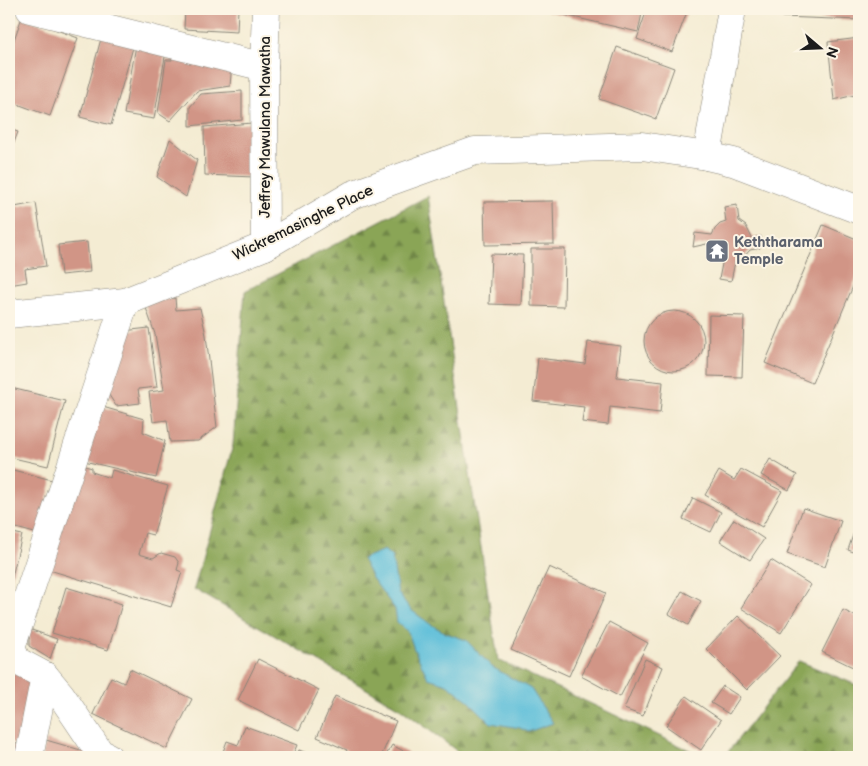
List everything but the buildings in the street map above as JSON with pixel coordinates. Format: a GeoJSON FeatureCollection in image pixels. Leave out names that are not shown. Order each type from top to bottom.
{"type":"FeatureCollection","features":[{"type":"Feature","properties":{"kind":"street"},"geometry":{"type":"LineString","coordinates":[[30,9],[264,67]]}},
{"type":"Feature","properties":{"kind":"street","name":"Jeffrey Mawulana Mawatha"},"geometry":{"type":"LineString","coordinates":[[265,246],[264,67],[266,9]]}},
{"type":"Feature","properties":{"kind":"street"},"geometry":{"type":"LineString","coordinates":[[707,156],[732,9]]}},
{"type":"Feature","properties":{"kind":"street","name":"Wickremasinghe Place"},"geometry":{"type":"LineString","coordinates":[[9,314],[125,302],[265,246],[352,195],[475,152],[642,146],[733,162],[859,210]]}},
{"type":"Feature","properties":{"kind":"street"},"geometry":{"type":"LineString","coordinates":[[108,757],[100,753],[61,695],[45,676],[17,661],[11,648],[125,302]]}},
{"type":"Feature","properties":{"kind":"street"},"geometry":{"type":"LineString","coordinates":[[29,757],[45,676]]}},
{"type":"Feature","properties":{"kind":"green space"},"geometry":{"type":"Polygon","coordinates":[[[428,196],[498,660],[704,757],[465,757],[401,709],[194,589],[233,445],[245,291],[428,196]]]}},
{"type":"Feature","properties":{"kind":"green space"},"geometry":{"type":"Polygon","coordinates":[[[799,661],[859,686],[859,757],[724,757],[799,661]]]}},
{"type":"Feature","properties":{"kind":"water"},"geometry":{"type":"Polygon","coordinates":[[[384,550],[392,557],[398,593],[411,610],[446,633],[466,640],[492,667],[531,689],[553,723],[528,732],[520,728],[491,723],[469,701],[447,684],[428,678],[408,632],[397,622],[395,609],[372,578],[362,559],[384,550]]]}},
{"type":"Feature","properties":{"kind":"place","name":"Keththarama Temple"},"geometry":{"type":"Point","coordinates":[717,251]}}]}
